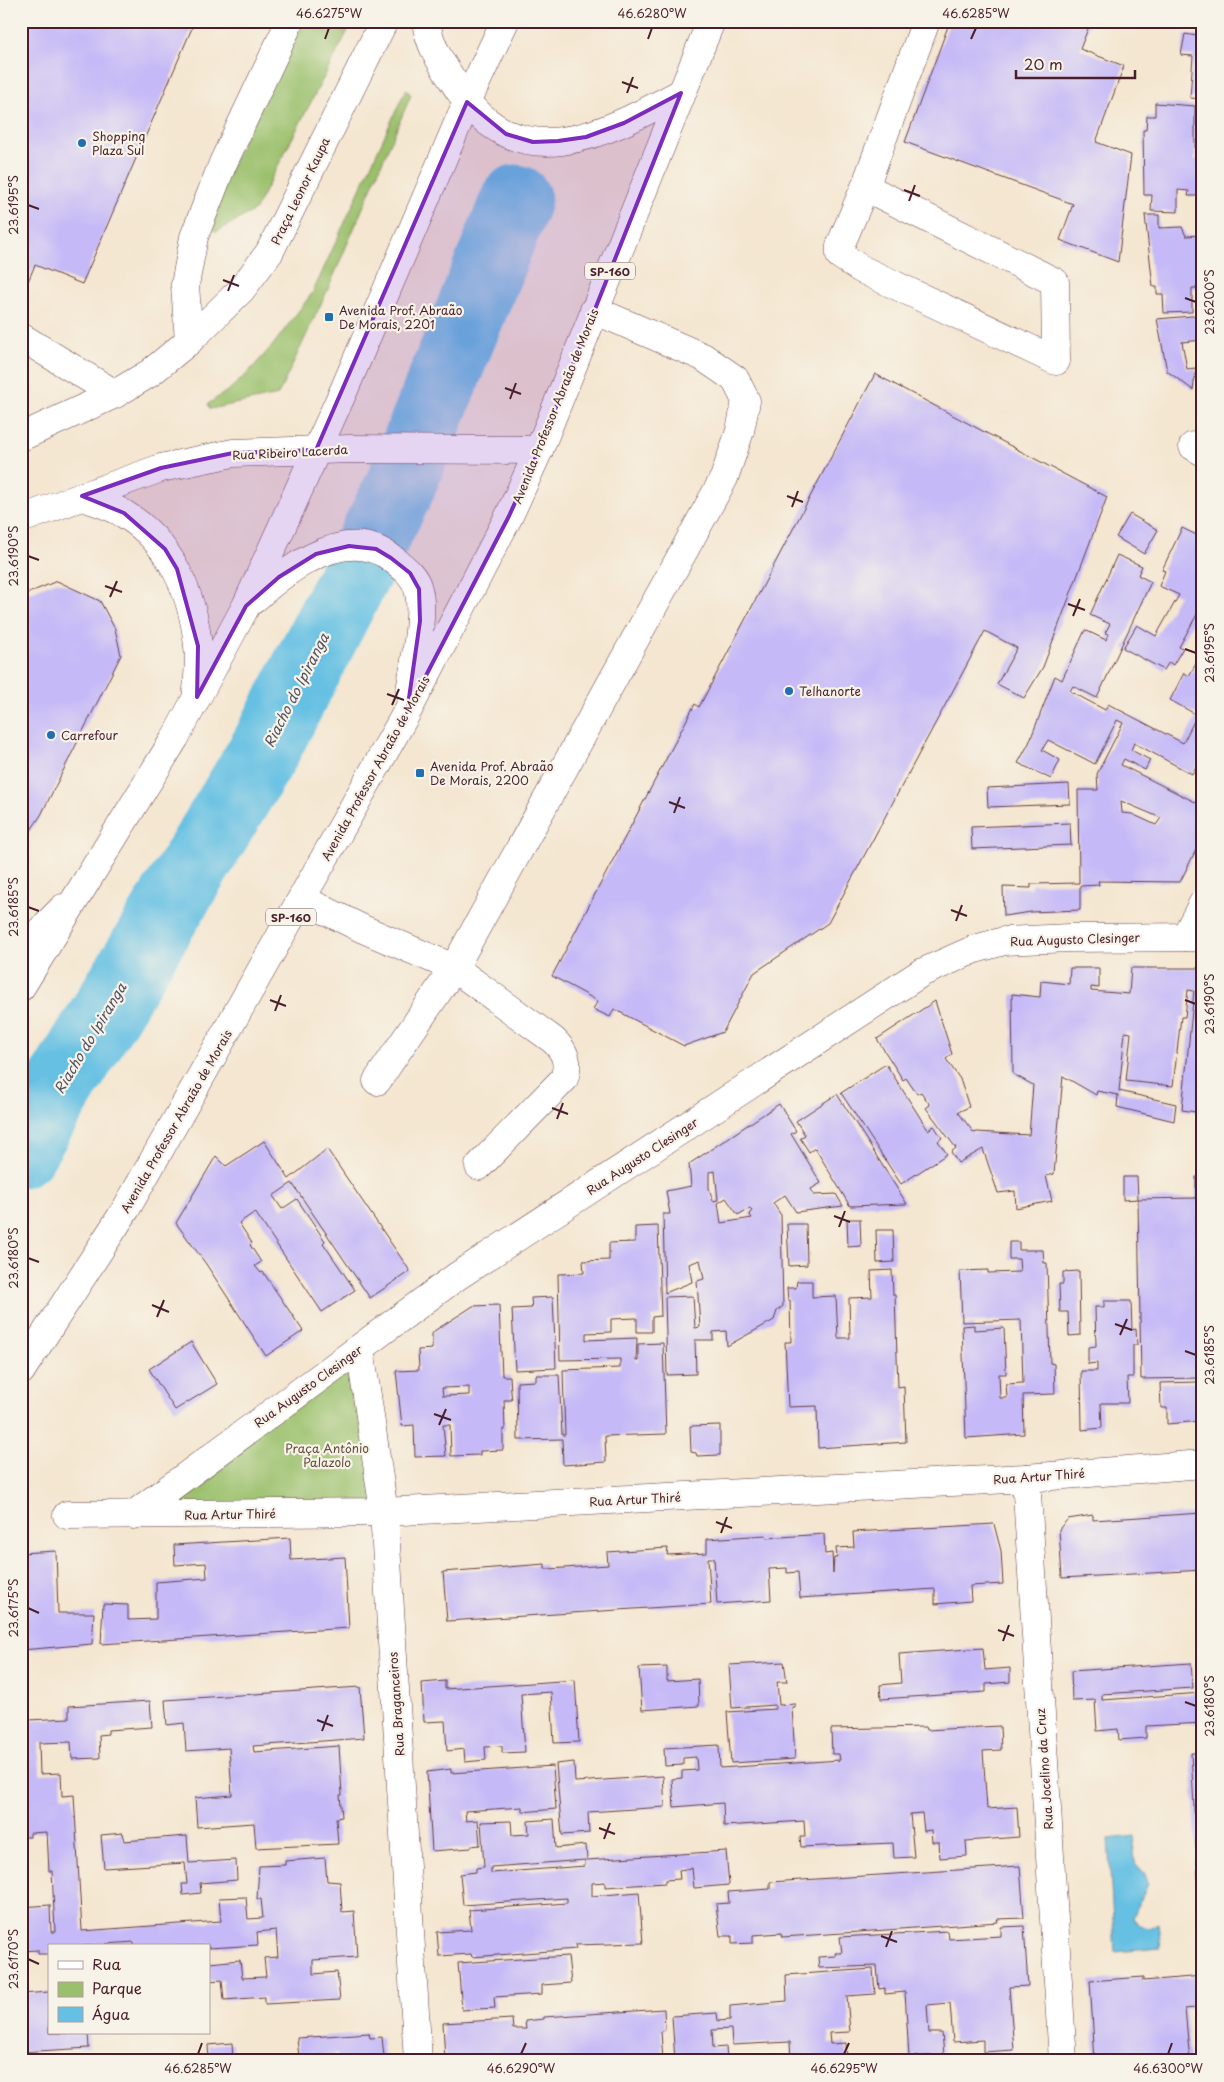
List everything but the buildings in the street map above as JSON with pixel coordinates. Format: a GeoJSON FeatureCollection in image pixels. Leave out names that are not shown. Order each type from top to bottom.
{"type":"FeatureCollection","features":[{"type":"Feature","properties":{"kind":"street"},"geometry":{"type":"LineString","coordinates":[[189,341],[185,285],[194,237],[223,163],[290,21]]}},
{"type":"Feature","properties":{"kind":"street","name":"Praça Leonor Kaupa"},"geometry":{"type":"LineString","coordinates":[[115,394],[150,373],[189,341],[241,290],[269,252],[384,21]]}},
{"type":"Feature","properties":{"kind":"street"},"geometry":{"type":"LineString","coordinates":[[426,21],[440,62],[467,102],[490,124],[506,134],[533,142],[586,137],[624,123],[681,93]]}},
{"type":"Feature","properties":{"kind":"street"},"geometry":{"type":"LineString","coordinates":[[21,987],[175,738],[246,606],[344,390],[467,102],[505,21]]}},
{"type":"Feature","properties":{"kind":"street","name":"Avenida Professor Abraão de Morais"},"geometry":{"type":"LineString","coordinates":[[21,1372],[126,1209],[407,712],[510,516],[539,450],[711,21]]}},
{"type":"Feature","properties":{"kind":"street"},"geometry":{"type":"LineString","coordinates":[[865,187],[1055,282],[1056,362],[861,268],[840,255],[840,246],[865,187],[926,21]]}},
{"type":"Feature","properties":{"kind":"street"},"geometry":{"type":"LineString","coordinates":[[377,1081],[454,968],[724,478],[740,431],[746,401],[735,379],[703,357],[594,310]]}},
{"type":"Feature","properties":{"kind":"street"},"geometry":{"type":"LineString","coordinates":[[21,337],[115,394]]}},
{"type":"Feature","properties":{"kind":"street"},"geometry":{"type":"LineString","coordinates":[[21,437],[115,394]]}},
{"type":"Feature","properties":{"kind":"street","name":"Rua Ribeiro Lacerda"},"geometry":{"type":"LineString","coordinates":[[21,518],[161,468],[224,455],[350,449],[539,450]]}},
{"type":"Feature","properties":{"kind":"street"},"geometry":{"type":"LineString","coordinates":[[82,496],[124,513],[165,549],[177,569],[189,604],[198,646],[197,697]]}},
{"type":"Feature","properties":{"kind":"street"},"geometry":{"type":"LineString","coordinates":[[246,606],[278,577],[316,554],[348,546],[376,549],[391,558],[410,574],[419,589],[420,621],[407,712]]}},
{"type":"Feature","properties":{"kind":"street"},"geometry":{"type":"LineString","coordinates":[[21,951],[80,891]]}},
{"type":"Feature","properties":{"kind":"street"},"geometry":{"type":"LineString","coordinates":[[302,899],[372,933],[454,968],[553,1040],[561,1048],[567,1059],[567,1070],[564,1079],[479,1166]]}},
{"type":"Feature","properties":{"kind":"street"},"geometry":{"type":"LineString","coordinates":[[1194,937],[1203,903]]}},
{"type":"Feature","properties":{"kind":"street","name":"Rua Augusto Clesinger"},"geometry":{"type":"LineString","coordinates":[[133,1515],[456,1277],[921,973],[975,949],[1004,941],[1069,938],[1194,937]]}},
{"type":"Feature","properties":{"kind":"street","name":"Rua Braganceiros"},"geometry":{"type":"LineString","coordinates":[[360,1348],[384,1512],[418,2061]]}},
{"type":"Feature","properties":{"kind":"street","name":"Rua Artur Thiré"},"geometry":{"type":"LineString","coordinates":[[67,1515],[384,1512],[1026,1478],[1203,1464]]}},
{"type":"Feature","properties":{"kind":"street","name":"Rua Jocelino da Cruz"},"geometry":{"type":"LineString","coordinates":[[1026,1478],[1063,2061]]}},
{"type":"Feature","properties":{"kind":"highlighted area"},"geometry":{"type":"Polygon","coordinates":[[[681,93],[539,450],[509,516],[407,712],[420,621],[419,589],[410,573],[391,558],[376,549],[349,546],[316,554],[279,577],[246,606],[197,697],[198,646],[177,569],[165,549],[124,513],[82,496],[161,468],[233,453],[316,450],[467,102],[506,134],[533,142],[558,141],[586,137],[624,123],[681,93]]]}},
{"type":"Feature","properties":{"kind":"green space"},"geometry":{"type":"Polygon","coordinates":[[[297,21],[353,21],[255,210],[216,232],[206,223],[297,21]]]}},
{"type":"Feature","properties":{"kind":"green space"},"geometry":{"type":"Polygon","coordinates":[[[406,89],[411,95],[329,287],[278,395],[210,409],[208,404],[230,389],[247,374],[273,345],[313,292],[406,89]]]}},
{"type":"Feature","properties":{"kind":"green space","name":"Praça Antônio Palazolo"},"geometry":{"type":"Polygon","coordinates":[[[365,1348],[404,1517],[141,1517],[365,1348]]]}},
{"type":"Feature","properties":{"kind":"water"},"geometry":{"type":"Polygon","coordinates":[[[1135,1836],[1133,1855],[1136,1864],[1145,1874],[1148,1884],[1133,1917],[1140,1925],[1149,1928],[1158,1923],[1161,1948],[1115,1952],[1108,1839],[1135,1836]]]}},
{"type":"Feature","properties":{"kind":"waterway","name":"Riacho do Ipiranga"},"geometry":{"type":"LineString","coordinates":[[21,1152],[265,749],[398,491],[516,200]]}},
{"type":"Feature","properties":{"kind":"place","name":"Shopping Plaza Sul"},"geometry":{"type":"Point","coordinates":[82,143]}},
{"type":"Feature","properties":{"kind":"place","name":"Avenida Prof. Abraão De Morais, 2201"},"geometry":{"type":"Point","coordinates":[329,317]}},
{"type":"Feature","properties":{"kind":"place","name":"Telhanorte"},"geometry":{"type":"Point","coordinates":[789,691]}},
{"type":"Feature","properties":{"kind":"place","name":"Carrefour"},"geometry":{"type":"Point","coordinates":[51,735]}},
{"type":"Feature","properties":{"kind":"place","name":"Avenida Prof. Abraão De Morais, 2200"},"geometry":{"type":"Point","coordinates":[420,773]}}]}
